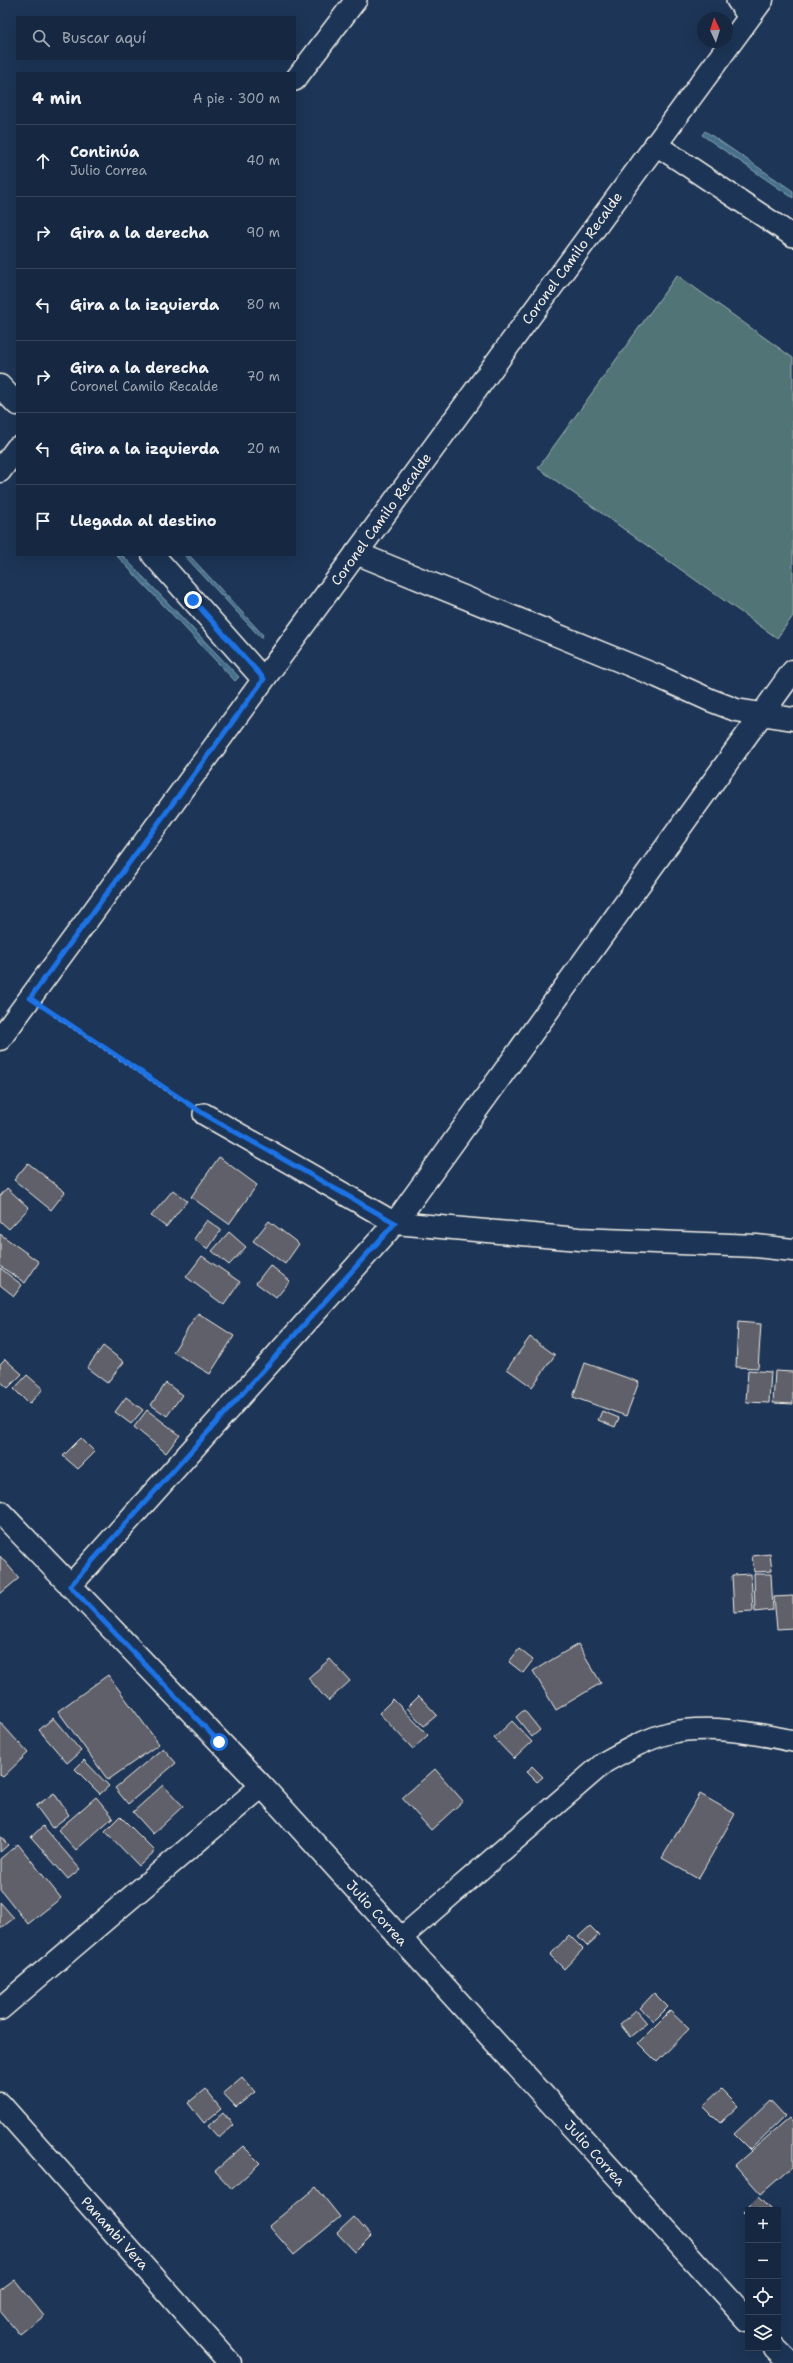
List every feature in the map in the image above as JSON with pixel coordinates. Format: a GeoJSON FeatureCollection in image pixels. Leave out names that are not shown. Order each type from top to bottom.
{"type":"FeatureCollection","features":[{"type":"Feature","properties":{"kind":"street","name":"Coronel Camilo Recalde"},"geometry":{"type":"LineString","coordinates":[[0,1039],[655,144],[749,6]]}},
{"type":"Feature","properties":{"kind":"street"},"geometry":{"type":"LineString","coordinates":[[0,386],[16,403]]}},
{"type":"Feature","properties":{"kind":"street"},"geometry":{"type":"LineString","coordinates":[[0,471],[16,449]]}},
{"type":"Feature","properties":{"kind":"street"},"geometry":{"type":"LineString","coordinates":[[356,553],[658,676],[710,700],[736,710],[793,719]]}},
{"type":"Feature","properties":{"kind":"street"},"geometry":{"type":"LineString","coordinates":[[154,556],[264,679]]}},
{"type":"Feature","properties":{"kind":"street"},"geometry":{"type":"LineString","coordinates":[[70,1586],[395,1223],[793,671]]}},
{"type":"Feature","properties":{"kind":"street"},"geometry":{"type":"LineString","coordinates":[[395,1223],[580,1239],[756,1246],[793,1250]]}},
{"type":"Feature","properties":{"kind":"street","name":"Julio Correa"},"geometry":{"type":"LineString","coordinates":[[0,1512],[262,1786],[745,2317]]}},
{"type":"Feature","properties":{"kind":"street"},"geometry":{"type":"LineString","coordinates":[[0,2009],[262,1786]]}},
{"type":"Feature","properties":{"kind":"street","name":"Panambi Vera"},"geometry":{"type":"LineString","coordinates":[[0,2104],[230,2363]]}},
{"type":"Feature","properties":{"kind":"street"},"geometry":{"type":"LineString","coordinates":[[778,2351],[790,2363]]}},
{"type":"Feature","properties":{"kind":"lane"},"geometry":{"type":"LineString","coordinates":[[296,79],[356,0]]}},
{"type":"Feature","properties":{"kind":"lane"},"geometry":{"type":"LineString","coordinates":[[655,144],[793,236]]}},
{"type":"Feature","properties":{"kind":"lane"},"geometry":{"type":"LineString","coordinates":[[204,1114],[395,1223]]}},
{"type":"Feature","properties":{"kind":"lane"},"geometry":{"type":"LineString","coordinates":[[400,1939],[604,1762],[634,1746],[669,1733],[711,1730],[793,1741]]}},
{"type":"Feature","properties":{"kind":"path"},"geometry":{"type":"LineString","coordinates":[[30,998],[204,1114]]}},
{"type":"Feature","properties":{"kind":"green space"},"geometry":{"type":"Polygon","coordinates":[[[677,275],[793,358],[793,616],[777,638],[538,468],[677,275]]]}},
{"type":"Feature","properties":{"kind":"water"},"geometry":{"type":"Polygon","coordinates":[[[705,131],[793,191],[793,198],[702,135],[705,131]]]}},
{"type":"Feature","properties":{"kind":"water"},"geometry":{"type":"Polygon","coordinates":[[[117,556],[123,556],[239,677],[235,681],[117,556]]]}},
{"type":"Feature","properties":{"kind":"water"},"geometry":{"type":"Polygon","coordinates":[[[185,556],[190,556],[263,635],[261,638],[185,556]]]}},
{"type":"Feature","properties":{"kind":"building"},"geometry":{"type":"Polygon","coordinates":[[[219,1157],[257,1185],[229,1224],[191,1197],[219,1157]]]}},
{"type":"Feature","properties":{"kind":"building"},"geometry":{"type":"Polygon","coordinates":[[[28,1163],[65,1192],[51,1210],[14,1180],[28,1163]]]}},
{"type":"Feature","properties":{"kind":"building"},"geometry":{"type":"Polygon","coordinates":[[[7,1188],[29,1208],[9,1229],[0,1221],[0,1196],[7,1188]]]}},
{"type":"Feature","properties":{"kind":"building"},"geometry":{"type":"Polygon","coordinates":[[[173,1190],[187,1201],[166,1227],[151,1216],[173,1190]]]}},
{"type":"Feature","properties":{"kind":"building"},"geometry":{"type":"Polygon","coordinates":[[[207,1220],[221,1230],[208,1249],[194,1239],[207,1220]]]}},
{"type":"Feature","properties":{"kind":"building"},"geometry":{"type":"Polygon","coordinates":[[[269,1221],[299,1244],[285,1264],[253,1241],[269,1221]]]}},
{"type":"Feature","properties":{"kind":"building"},"geometry":{"type":"Polygon","coordinates":[[[229,1232],[246,1247],[229,1265],[212,1251],[229,1232]]]}},
{"type":"Feature","properties":{"kind":"building"},"geometry":{"type":"Polygon","coordinates":[[[0,1234],[39,1262],[25,1283],[0,1266],[0,1234]]]}},
{"type":"Feature","properties":{"kind":"building"},"geometry":{"type":"Polygon","coordinates":[[[202,1256],[240,1282],[224,1305],[186,1277],[202,1256]]]}},
{"type":"Feature","properties":{"kind":"building"},"geometry":{"type":"Polygon","coordinates":[[[270,1265],[290,1281],[276,1298],[256,1283],[270,1265]]]}},
{"type":"Feature","properties":{"kind":"building"},"geometry":{"type":"Polygon","coordinates":[[[0,1268],[22,1285],[14,1296],[0,1285],[0,1268]]]}},
{"type":"Feature","properties":{"kind":"building"},"geometry":{"type":"Polygon","coordinates":[[[198,1313],[234,1336],[210,1374],[173,1352],[198,1313]]]}},
{"type":"Feature","properties":{"kind":"building"},"geometry":{"type":"Polygon","coordinates":[[[738,1322],[761,1324],[758,1368],[736,1367],[738,1322]]]}},
{"type":"Feature","properties":{"kind":"building"},"geometry":{"type":"Polygon","coordinates":[[[530,1337],[555,1355],[532,1387],[507,1369],[530,1337]]]}},
{"type":"Feature","properties":{"kind":"building"},"geometry":{"type":"Polygon","coordinates":[[[103,1346],[124,1362],[107,1383],[87,1368],[103,1346]]]}},
{"type":"Feature","properties":{"kind":"building"},"geometry":{"type":"Polygon","coordinates":[[[5,1359],[22,1374],[8,1388],[0,1381],[0,1364],[5,1359]]]}},
{"type":"Feature","properties":{"kind":"building"},"geometry":{"type":"Polygon","coordinates":[[[585,1363],[639,1382],[626,1416],[573,1397],[585,1363]]]}},
{"type":"Feature","properties":{"kind":"building"},"geometry":{"type":"Polygon","coordinates":[[[748,1370],[771,1372],[769,1403],[746,1402],[748,1370]]]}},
{"type":"Feature","properties":{"kind":"building"},"geometry":{"type":"Polygon","coordinates":[[[775,1371],[793,1372],[793,1404],[773,1403],[775,1371]]]}},
{"type":"Feature","properties":{"kind":"building"},"geometry":{"type":"Polygon","coordinates":[[[27,1375],[43,1389],[29,1404],[14,1389],[27,1375]]]}},
{"type":"Feature","properties":{"kind":"building"},"geometry":{"type":"Polygon","coordinates":[[[166,1383],[182,1395],[167,1416],[151,1405],[166,1383]]]}},
{"type":"Feature","properties":{"kind":"building"},"geometry":{"type":"Polygon","coordinates":[[[126,1397],[143,1410],[131,1424],[115,1412],[126,1397]]]}},
{"type":"Feature","properties":{"kind":"building"},"geometry":{"type":"Polygon","coordinates":[[[147,1410],[180,1435],[166,1453],[134,1427],[147,1410]]]}},
{"type":"Feature","properties":{"kind":"building"},"geometry":{"type":"Polygon","coordinates":[[[602,1411],[619,1418],[615,1427],[598,1420],[602,1411]]]}},
{"type":"Feature","properties":{"kind":"building"},"geometry":{"type":"Polygon","coordinates":[[[81,1438],[95,1452],[78,1469],[63,1456],[81,1438]]]}},
{"type":"Feature","properties":{"kind":"building"},"geometry":{"type":"Polygon","coordinates":[[[770,1554],[772,1571],[754,1572],[752,1556],[770,1554]]]}},
{"type":"Feature","properties":{"kind":"building"},"geometry":{"type":"Polygon","coordinates":[[[0,1556],[19,1578],[0,1594],[0,1556]]]}},
{"type":"Feature","properties":{"kind":"building"},"geometry":{"type":"Polygon","coordinates":[[[751,1574],[753,1611],[734,1612],[732,1575],[751,1574]]]}},
{"type":"Feature","properties":{"kind":"building"},"geometry":{"type":"Polygon","coordinates":[[[754,1574],[771,1574],[773,1610],[755,1612],[754,1574]]]}},
{"type":"Feature","properties":{"kind":"building"},"geometry":{"type":"Polygon","coordinates":[[[793,1596],[793,1628],[777,1629],[774,1597],[793,1596]]]}},
{"type":"Feature","properties":{"kind":"building"},"geometry":{"type":"Polygon","coordinates":[[[578,1644],[601,1683],[556,1710],[533,1671],[578,1644]]]}},
{"type":"Feature","properties":{"kind":"building"},"geometry":{"type":"Polygon","coordinates":[[[519,1649],[533,1660],[523,1673],[509,1662],[519,1649]]]}},
{"type":"Feature","properties":{"kind":"building"},"geometry":{"type":"Polygon","coordinates":[[[330,1659],[350,1681],[328,1701],[308,1678],[330,1659]]]}},
{"type":"Feature","properties":{"kind":"building"},"geometry":{"type":"Polygon","coordinates":[[[108,1675],[159,1744],[108,1780],[58,1711],[108,1675]]]}},
{"type":"Feature","properties":{"kind":"building"},"geometry":{"type":"Polygon","coordinates":[[[419,1696],[437,1715],[424,1726],[407,1708],[419,1696]]]}},
{"type":"Feature","properties":{"kind":"building"},"geometry":{"type":"Polygon","coordinates":[[[393,1699],[428,1735],[413,1749],[379,1713],[393,1699]]]}},
{"type":"Feature","properties":{"kind":"building"},"geometry":{"type":"Polygon","coordinates":[[[524,1710],[540,1730],[532,1737],[516,1717],[524,1710]]]}},
{"type":"Feature","properties":{"kind":"building"},"geometry":{"type":"Polygon","coordinates":[[[53,1718],[81,1751],[67,1763],[39,1730],[53,1718]]]}},
{"type":"Feature","properties":{"kind":"building"},"geometry":{"type":"Polygon","coordinates":[[[512,1721],[532,1742],[514,1759],[494,1738],[512,1721]]]}},
{"type":"Feature","properties":{"kind":"building"},"geometry":{"type":"Polygon","coordinates":[[[0,1722],[28,1753],[3,1777],[0,1775],[0,1722]]]}},
{"type":"Feature","properties":{"kind":"building"},"geometry":{"type":"Polygon","coordinates":[[[163,1748],[176,1763],[128,1804],[115,1788],[163,1748]]]}},
{"type":"Feature","properties":{"kind":"building"},"geometry":{"type":"Polygon","coordinates":[[[84,1760],[109,1786],[100,1794],[75,1769],[84,1760]]]}},
{"type":"Feature","properties":{"kind":"building"},"geometry":{"type":"Polygon","coordinates":[[[532,1766],[543,1777],[537,1782],[527,1772],[532,1766]]]}},
{"type":"Feature","properties":{"kind":"building"},"geometry":{"type":"Polygon","coordinates":[[[435,1769],[463,1801],[431,1830],[402,1798],[435,1769]]]}},
{"type":"Feature","properties":{"kind":"building"},"geometry":{"type":"Polygon","coordinates":[[[163,1785],[183,1806],[153,1834],[133,1812],[163,1785]]]}},
{"type":"Feature","properties":{"kind":"building"},"geometry":{"type":"Polygon","coordinates":[[[54,1793],[69,1815],[52,1828],[36,1806],[54,1793]]]}},
{"type":"Feature","properties":{"kind":"building"},"geometry":{"type":"Polygon","coordinates":[[[700,1794],[735,1814],[698,1879],[662,1858],[700,1794]]]}},
{"type":"Feature","properties":{"kind":"building"},"geometry":{"type":"Polygon","coordinates":[[[96,1797],[113,1817],[76,1850],[58,1830],[96,1797]]]}},
{"type":"Feature","properties":{"kind":"building"},"geometry":{"type":"Polygon","coordinates":[[[120,1816],[155,1851],[139,1866],[105,1831],[120,1816]]]}},
{"type":"Feature","properties":{"kind":"building"},"geometry":{"type":"Polygon","coordinates":[[[43,1826],[80,1869],[68,1879],[31,1837],[43,1826]]]}},
{"type":"Feature","properties":{"kind":"building"},"geometry":{"type":"Polygon","coordinates":[[[0,1836],[8,1845],[0,1852],[0,1836]]]}},
{"type":"Feature","properties":{"kind":"building"},"geometry":{"type":"Polygon","coordinates":[[[18,1844],[61,1898],[28,1924],[0,1889],[0,1859],[18,1844]]]}},
{"type":"Feature","properties":{"kind":"building"},"geometry":{"type":"Polygon","coordinates":[[[0,1902],[14,1918],[0,1929],[0,1902]]]}},
{"type":"Feature","properties":{"kind":"building"},"geometry":{"type":"Polygon","coordinates":[[[590,1926],[599,1935],[587,1946],[578,1937],[590,1926]]]}},
{"type":"Feature","properties":{"kind":"building"},"geometry":{"type":"Polygon","coordinates":[[[569,1935],[583,1949],[564,1969],[550,1955],[569,1935]]]}},
{"type":"Feature","properties":{"kind":"building"},"geometry":{"type":"Polygon","coordinates":[[[654,1993],[668,2007],[654,2021],[640,2008],[654,1993]]]}},
{"type":"Feature","properties":{"kind":"building"},"geometry":{"type":"Polygon","coordinates":[[[636,2010],[647,2023],[630,2037],[620,2024],[636,2010]]]}},
{"type":"Feature","properties":{"kind":"building"},"geometry":{"type":"Polygon","coordinates":[[[670,2011],[689,2029],[657,2062],[638,2043],[670,2011]]]}},
{"type":"Feature","properties":{"kind":"building"},"geometry":{"type":"Polygon","coordinates":[[[242,2077],[255,2092],[236,2107],[223,2093],[242,2077]]]}},
{"type":"Feature","properties":{"kind":"building"},"geometry":{"type":"Polygon","coordinates":[[[205,2089],[221,2109],[204,2123],[188,2103],[205,2089]]]}},
{"type":"Feature","properties":{"kind":"building"},"geometry":{"type":"Polygon","coordinates":[[[721,2089],[738,2106],[720,2123],[703,2106],[721,2089]]]}},
{"type":"Feature","properties":{"kind":"building"},"geometry":{"type":"Polygon","coordinates":[[[770,2100],[785,2116],[750,2150],[734,2134],[770,2100]]]}},
{"type":"Feature","properties":{"kind":"building"},"geometry":{"type":"Polygon","coordinates":[[[223,2113],[233,2125],[219,2138],[208,2126],[223,2113]]]}},
{"type":"Feature","properties":{"kind":"building"},"geometry":{"type":"Polygon","coordinates":[[[789,2118],[793,2123],[793,2166],[761,2194],[735,2165],[789,2118]]]}},
{"type":"Feature","properties":{"kind":"building"},"geometry":{"type":"Polygon","coordinates":[[[243,2146],[260,2163],[232,2189],[215,2171],[243,2146]]]}},
{"type":"Feature","properties":{"kind":"building"},"geometry":{"type":"Polygon","coordinates":[[[316,2187],[340,2217],[294,2255],[269,2226],[316,2187]]]}},
{"type":"Feature","properties":{"kind":"building"},"geometry":{"type":"Polygon","coordinates":[[[758,2197],[768,2207],[748,2207],[758,2197]]]}},
{"type":"Feature","properties":{"kind":"building"},"geometry":{"type":"Polygon","coordinates":[[[354,2217],[371,2236],[355,2252],[337,2233],[354,2217]]]}},
{"type":"Feature","properties":{"kind":"building"},"geometry":{"type":"Polygon","coordinates":[[[15,2280],[44,2316],[20,2335],[0,2311],[0,2291],[15,2280]]]}},
{"type":"Feature","properties":{"kind":"route"},"geometry":{"type":"LineString","coordinates":[[193,600],[264,679],[30,998],[204,1114],[395,1223],[70,1586],[219,1742]]}}]}
